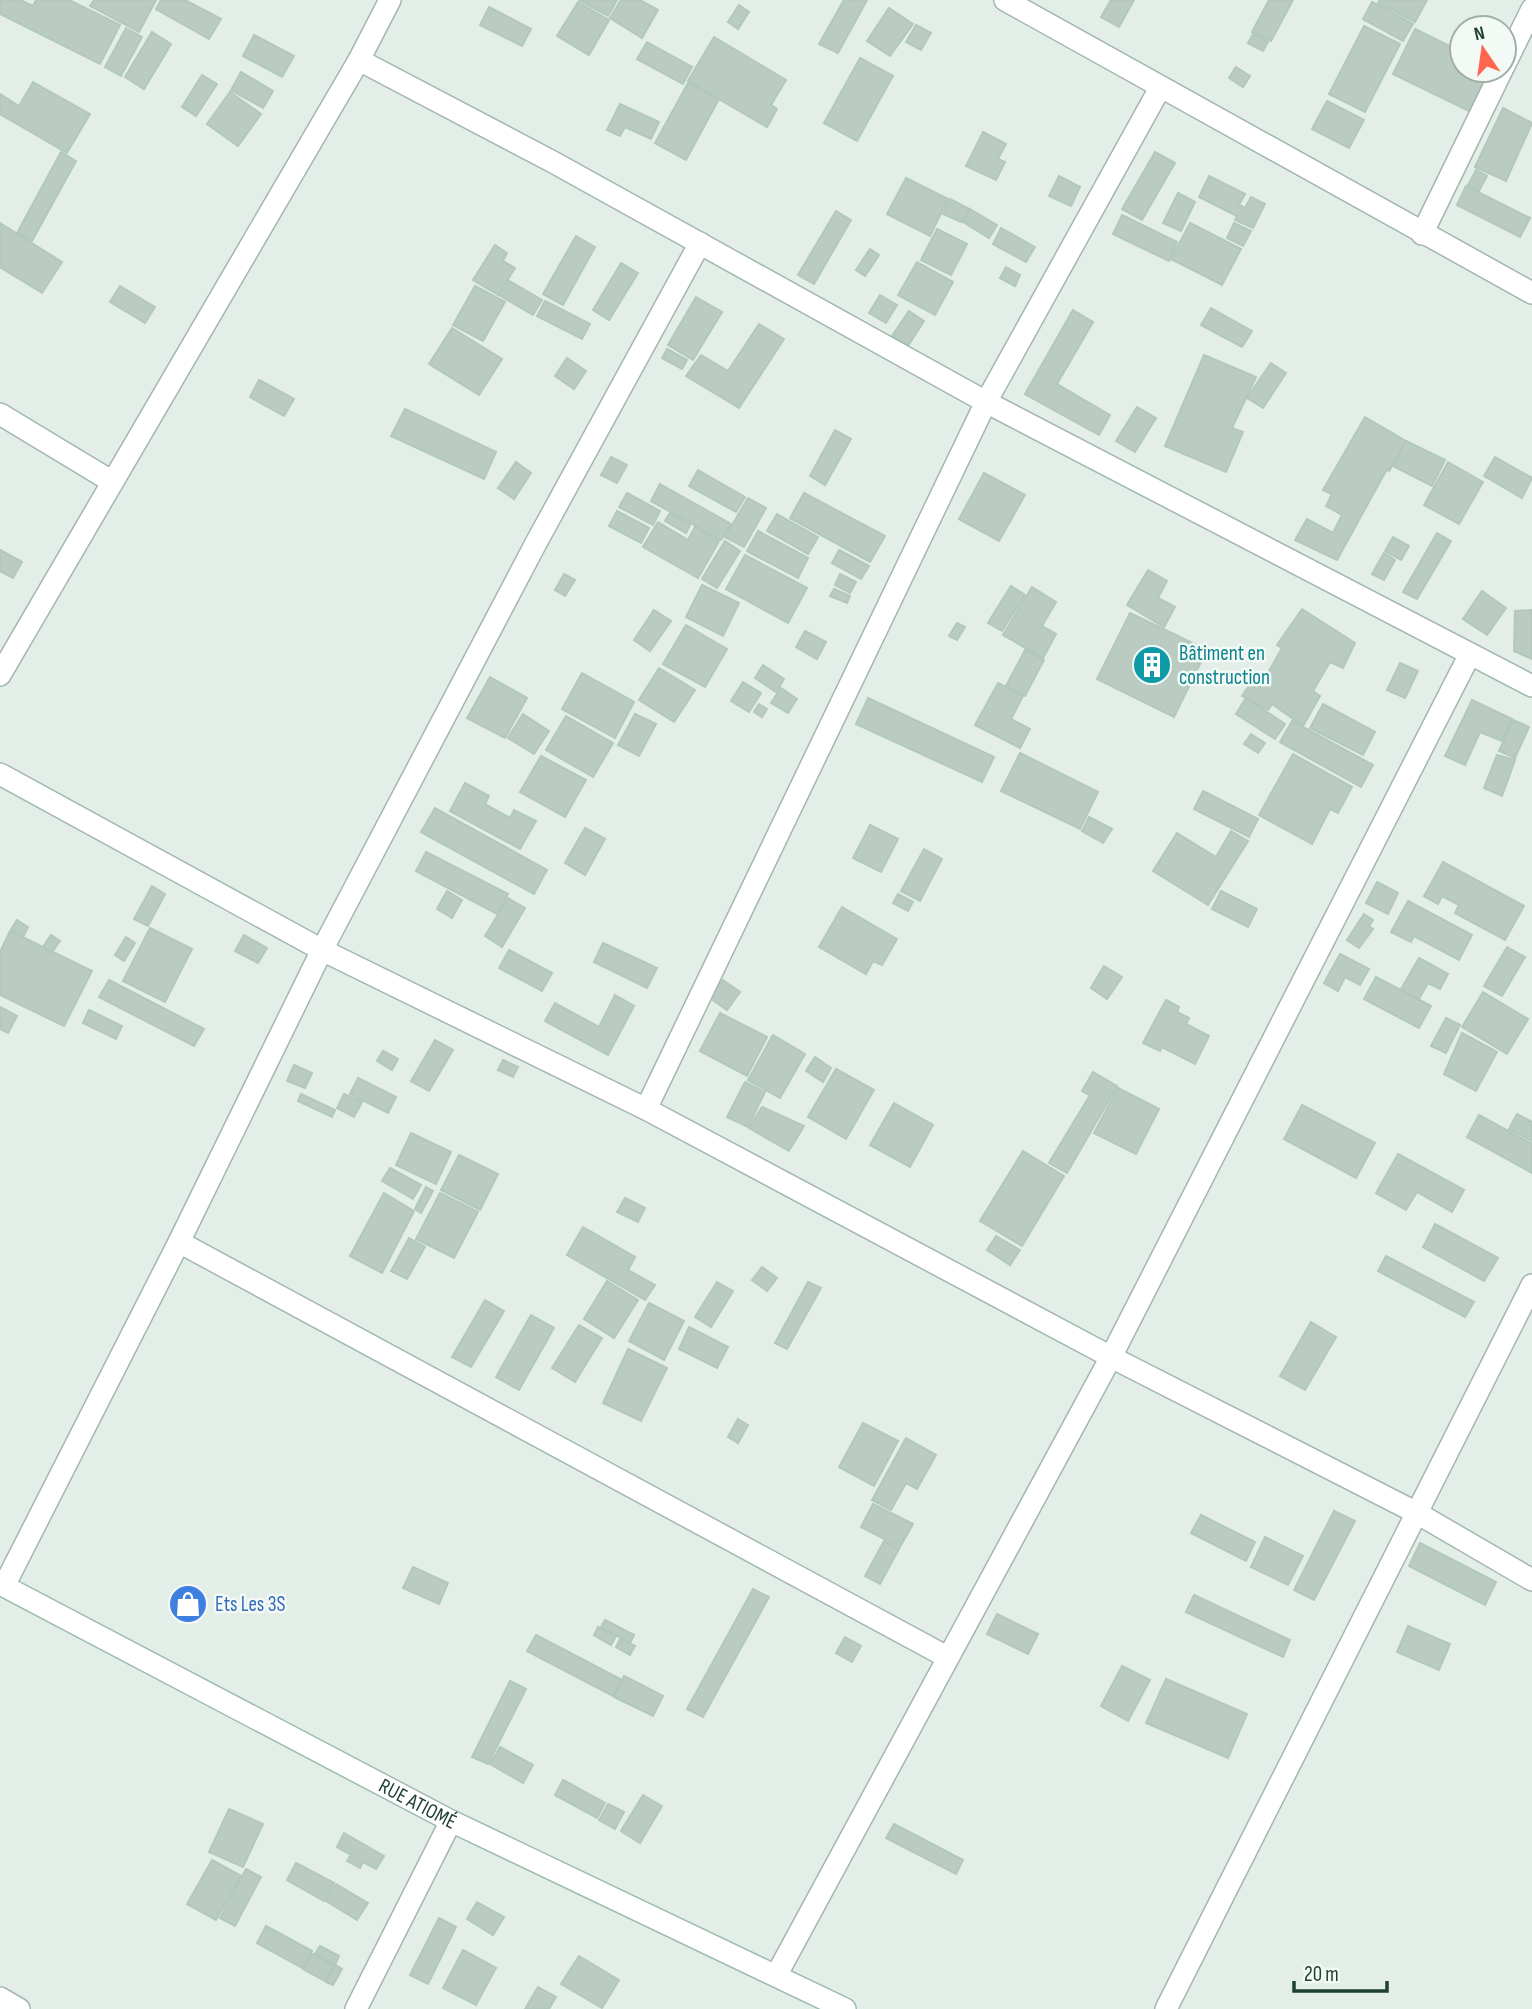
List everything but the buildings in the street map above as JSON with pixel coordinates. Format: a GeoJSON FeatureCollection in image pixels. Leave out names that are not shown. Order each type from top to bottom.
{"type":"FeatureCollection","features":[{"type":"Feature","properties":{"kind":"street"},"geometry":{"type":"LineString","coordinates":[[0,675],[359,60],[390,0]]}},
{"type":"Feature","properties":{"kind":"street"},"geometry":{"type":"LineString","coordinates":[[1005,0],[1532,293]]}},
{"type":"Feature","properties":{"kind":"street"},"geometry":{"type":"LineString","coordinates":[[1518,37],[1532,9]]}},
{"type":"Feature","properties":{"kind":"street"},"geometry":{"type":"LineString","coordinates":[[359,60],[701,243],[986,402],[1532,686]]}},
{"type":"Feature","properties":{"kind":"street"},"geometry":{"type":"LineString","coordinates":[[1422,234],[1495,84]]}},
{"type":"Feature","properties":{"kind":"street"},"geometry":{"type":"LineString","coordinates":[[646,1109],[986,402],[1160,88]]}},
{"type":"Feature","properties":{"kind":"street"},"geometry":{"type":"LineString","coordinates":[[2,1585],[179,1242],[322,950],[536,543],[701,243]]}},
{"type":"Feature","properties":{"kind":"street"},"geometry":{"type":"LineString","coordinates":[[0,414],[111,481]]}},
{"type":"Feature","properties":{"kind":"street"},"geometry":{"type":"LineString","coordinates":[[778,1975],[1111,1357],[1470,654]]}},
{"type":"Feature","properties":{"kind":"street"},"geometry":{"type":"LineString","coordinates":[[0,774],[322,950],[646,1109],[1111,1357],[1417,1513],[1532,1580]]}},
{"type":"Feature","properties":{"kind":"street"},"geometry":{"type":"LineString","coordinates":[[179,1242],[947,1657]]}},
{"type":"Feature","properties":{"kind":"street"},"geometry":{"type":"LineString","coordinates":[[1166,2009],[1532,1285]]}},
{"type":"Feature","properties":{"kind":"street","name":"RUE ATIOMÉ"},"geometry":{"type":"LineString","coordinates":[[2,1585],[452,1821],[845,2009]]}},
{"type":"Feature","properties":{"kind":"street"},"geometry":{"type":"LineString","coordinates":[[356,2009],[452,1821]]}},
{"type":"Feature","properties":{"kind":"street"},"geometry":{"type":"LineString","coordinates":[[0,1998],[19,2009]]}},
{"type":"Feature","properties":{"kind":"place","name":"Bâtiment en construction"},"geometry":{"type":"Point","coordinates":[1152,665]}},
{"type":"Feature","properties":{"kind":"place","name":"Ets Les 3S"},"geometry":{"type":"Point","coordinates":[188,1604]}}]}
